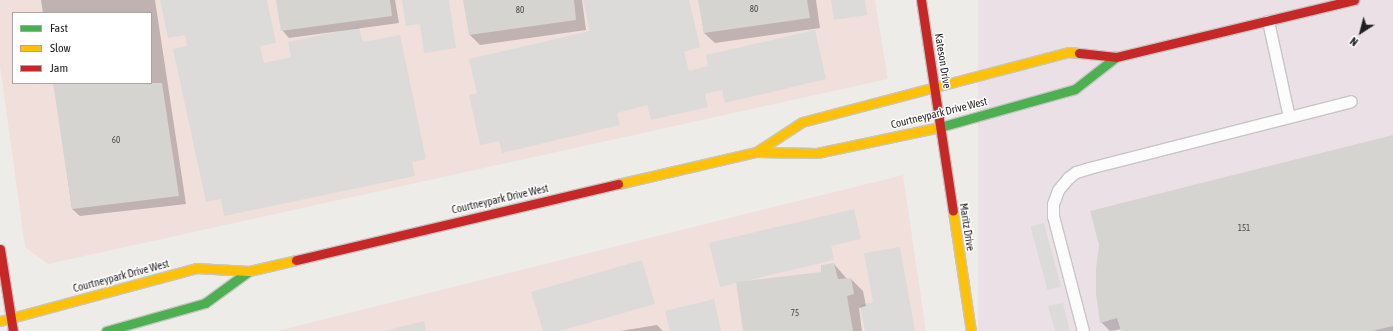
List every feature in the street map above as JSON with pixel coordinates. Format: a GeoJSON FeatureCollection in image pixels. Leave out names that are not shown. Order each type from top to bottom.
{"type":"FeatureCollection","features":[{"type":"Feature","properties":{"kind":"main road","name":"Kateson Drive"},"geometry":{"type":"LineString","coordinates":[[921,0],[940,126]]}},
{"type":"Feature","properties":{"kind":"main road","name":"Courtneypark Drive West"},"geometry":{"type":"LineString","coordinates":[[756,152],[802,122],[1069,52],[1116,58],[1354,0]]}},
{"type":"Feature","properties":{"kind":"main road","name":"Courtneypark Drive West"},"geometry":{"type":"LineString","coordinates":[[0,321],[196,268],[249,271],[756,152],[816,153],[940,126],[1075,89],[1116,58]]}},
{"type":"Feature","properties":{"kind":"main road","name":"Maritz Drive"},"geometry":{"type":"LineString","coordinates":[[940,126],[971,331]]}},
{"type":"Feature","properties":{"kind":"main road"},"geometry":{"type":"LineString","coordinates":[[0,249],[13,331]]}},
{"type":"Feature","properties":{"kind":"main road","name":"Courtneypark Drive West"},"geometry":{"type":"LineString","coordinates":[[106,331],[204,303],[249,271]]}},
{"type":"Feature","properties":{"kind":"lane"},"geometry":{"type":"LineString","coordinates":[[1268,21],[1289,117]]}},
{"type":"Feature","properties":{"kind":"lane"},"geometry":{"type":"LineString","coordinates":[[1083,331],[1053,216],[1053,204],[1058,190],[1068,178],[1076,172],[1351,101]]}},
{"type":"Feature","properties":{"kind":"shaded area"},"geometry":{"type":"Polygon","coordinates":[[[0,0],[875,0],[888,79],[48,264],[25,247],[0,66],[0,0]]]}},
{"type":"Feature","properties":{"kind":"shaded area"},"geometry":{"type":"Polygon","coordinates":[[[160,0],[267,0],[276,43],[260,46],[264,63],[291,57],[288,42],[359,27],[363,42],[400,35],[426,159],[412,162],[415,176],[224,216],[221,199],[206,202],[173,49],[187,46],[185,35],[168,38],[160,0]]]}},
{"type":"Feature","properties":{"kind":"shaded area"},"geometry":{"type":"Polygon","coordinates":[[[402,0],[449,0],[456,48],[424,53],[420,24],[406,26],[402,0]]]}},
{"type":"Feature","properties":{"kind":"shaded area"},"geometry":{"type":"Polygon","coordinates":[[[583,0],[689,0],[700,47],[684,52],[689,71],[708,66],[706,55],[815,30],[826,79],[725,103],[722,90],[705,94],[708,107],[651,120],[647,105],[617,113],[620,125],[502,153],[499,141],[480,145],[469,95],[477,93],[469,59],[590,31],[583,0]]]}},
{"type":"Feature","properties":{"kind":"shaded area"},"geometry":{"type":"Polygon","coordinates":[[[831,0],[865,0],[867,15],[834,20],[831,0]]]}},
{"type":"Feature","properties":{"kind":"shaded area"},"geometry":{"type":"Polygon","coordinates":[[[978,0],[1393,0],[1393,331],[978,331],[978,0]]]}},
{"type":"Feature","properties":{"kind":"shaded area"},"geometry":{"type":"Polygon","coordinates":[[[903,175],[926,331],[277,331],[477,281],[903,175]]]}},
{"type":"Feature","properties":{"kind":"shaded area"},"geometry":{"type":"Polygon","coordinates":[[[854,209],[861,239],[831,246],[834,260],[720,287],[709,243],[854,209]]]}},
{"type":"Feature","properties":{"kind":"shaded area"},"geometry":{"type":"Polygon","coordinates":[[[1044,223],[1061,287],[1048,290],[1030,227],[1044,223]]]}},
{"type":"Feature","properties":{"kind":"shaded area"},"geometry":{"type":"Polygon","coordinates":[[[900,247],[915,331],[865,331],[860,305],[873,302],[864,253],[900,247]]]}},
{"type":"Feature","properties":{"kind":"shaded area"},"geometry":{"type":"Polygon","coordinates":[[[642,260],[655,304],[560,331],[543,331],[531,292],[642,260]]]}},
{"type":"Feature","properties":{"kind":"shaded area"},"geometry":{"type":"Polygon","coordinates":[[[714,299],[721,331],[670,331],[665,311],[714,299]]]}},
{"type":"Feature","properties":{"kind":"shaded area"},"geometry":{"type":"Polygon","coordinates":[[[1063,303],[1070,331],[1055,331],[1048,306],[1063,303]]]}},
{"type":"Feature","properties":{"kind":"shaded area"},"geometry":{"type":"Polygon","coordinates":[[[424,321],[426,331],[384,331],[424,321]]]}},
{"type":"Feature","properties":{"kind":"building"},"geometry":{"type":"Polygon","coordinates":[[[276,0],[390,0],[392,16],[281,31],[276,0]]]}},
{"type":"Feature","properties":{"kind":"building"},"geometry":{"type":"Polygon","coordinates":[[[463,0],[574,0],[576,20],[469,35],[463,0]]]}},
{"type":"Feature","properties":{"kind":"building"},"geometry":{"type":"Polygon","coordinates":[[[698,0],[807,0],[810,18],[704,33],[698,0]]]}},
{"type":"Feature","properties":{"kind":"building"},"geometry":{"type":"Polygon","coordinates":[[[162,83],[179,196],[72,209],[53,84],[162,83]]]}},
{"type":"Feature","properties":{"kind":"building"},"geometry":{"type":"Polygon","coordinates":[[[1393,135],[1393,326],[1372,331],[1121,331],[1117,318],[1100,323],[1096,294],[1096,269],[1099,245],[1090,211],[1393,135]]]}},
{"type":"Feature","properties":{"kind":"building"},"geometry":{"type":"Polygon","coordinates":[[[834,263],[838,279],[851,278],[854,294],[847,296],[853,331],[743,331],[736,282],[821,272],[821,265],[834,263]]]}},
{"type":"Feature","properties":{"kind":"traffic: fast"},"geometry":{"type":"LineString","coordinates":[[940,127],[1075,89],[1116,57]]}},
{"type":"Feature","properties":{"kind":"traffic: fast"},"geometry":{"type":"LineString","coordinates":[[106,331],[205,303],[249,271]]}},
{"type":"Feature","properties":{"kind":"traffic: slow"},"geometry":{"type":"LineString","coordinates":[[756,152],[802,122],[1069,52],[1079,53]]}},
{"type":"Feature","properties":{"kind":"traffic: slow"},"geometry":{"type":"LineString","coordinates":[[618,184],[756,152],[817,153],[940,127]]}},
{"type":"Feature","properties":{"kind":"traffic: slow"},"geometry":{"type":"LineString","coordinates":[[953,211],[971,331]]}},
{"type":"Feature","properties":{"kind":"traffic: slow"},"geometry":{"type":"LineString","coordinates":[[0,321],[196,268],[249,271],[296,260]]}},
{"type":"Feature","properties":{"kind":"traffic: jam"},"geometry":{"type":"LineString","coordinates":[[921,0],[953,211]]}},
{"type":"Feature","properties":{"kind":"traffic: jam"},"geometry":{"type":"LineString","coordinates":[[1079,53],[1116,57],[1354,0]]}},
{"type":"Feature","properties":{"kind":"traffic: jam"},"geometry":{"type":"LineString","coordinates":[[296,260],[618,184]]}},
{"type":"Feature","properties":{"kind":"traffic: jam"},"geometry":{"type":"LineString","coordinates":[[0,249],[13,331]]}}]}
